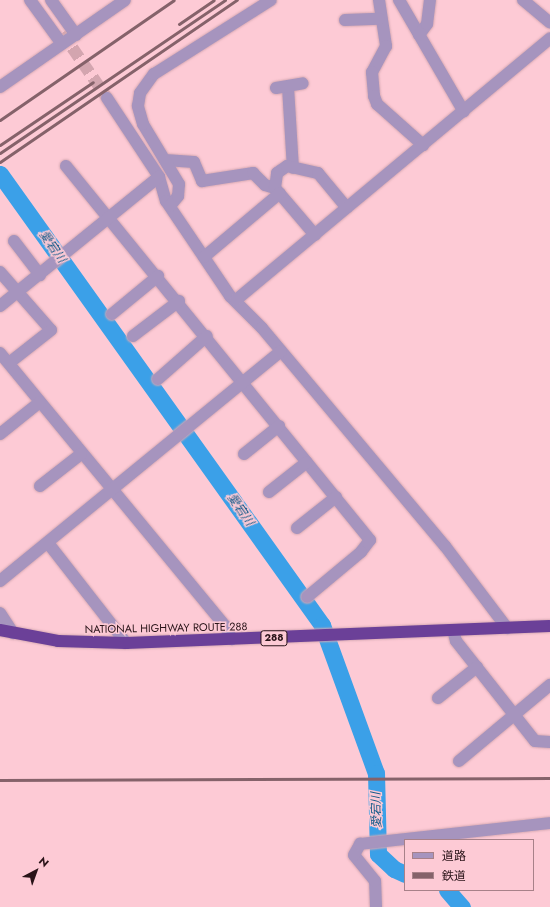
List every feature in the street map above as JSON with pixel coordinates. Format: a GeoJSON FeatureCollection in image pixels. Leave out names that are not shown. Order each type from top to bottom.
{"type":"FeatureCollection","features":[{"type":"Feature","properties":{"kind":"highway","name":"NATIONAL HIGHWAY ROUTE 288"},"geometry":{"type":"LineString","coordinates":[[0,630],[58,641],[126,643],[550,626]]}},
{"type":"Feature","properties":{"kind":"street"},"geometry":{"type":"LineString","coordinates":[[30,0],[62,38]]}},
{"type":"Feature","properties":{"kind":"street"},"geometry":{"type":"LineString","coordinates":[[39,0],[62,38]]}},
{"type":"Feature","properties":{"kind":"street"},"geometry":{"type":"LineString","coordinates":[[51,0],[76,35]]}},
{"type":"Feature","properties":{"kind":"street"},"geometry":{"type":"LineString","coordinates":[[0,87],[62,38],[76,35],[125,0]]}},
{"type":"Feature","properties":{"kind":"street"},"geometry":{"type":"LineString","coordinates":[[170,206],[180,190],[139,110],[138,98],[146,82],[271,0]]}},
{"type":"Feature","properties":{"kind":"street"},"geometry":{"type":"LineString","coordinates":[[379,0],[379,19],[386,46],[372,72],[374,96],[377,104],[423,145]]}},
{"type":"Feature","properties":{"kind":"street"},"geometry":{"type":"LineString","coordinates":[[399,0],[464,112]]}},
{"type":"Feature","properties":{"kind":"street"},"geometry":{"type":"LineString","coordinates":[[419,34],[427,24],[430,0]]}},
{"type":"Feature","properties":{"kind":"street"},"geometry":{"type":"LineString","coordinates":[[523,0],[550,22]]}},
{"type":"Feature","properties":{"kind":"street"},"geometry":{"type":"LineString","coordinates":[[345,20],[379,19]]}},
{"type":"Feature","properties":{"kind":"street"},"geometry":{"type":"LineString","coordinates":[[236,300],[464,112],[550,38]]}},
{"type":"Feature","properties":{"kind":"street"},"geometry":{"type":"LineString","coordinates":[[276,88],[288,87],[303,83]]}},
{"type":"Feature","properties":{"kind":"street"},"geometry":{"type":"LineString","coordinates":[[288,87],[293,168]]}},
{"type":"Feature","properties":{"kind":"street"},"geometry":{"type":"LineString","coordinates":[[108,98],[159,178],[170,206],[204,257],[236,300],[281,351],[445,546],[502,616],[508,628]]}},
{"type":"Feature","properties":{"kind":"street"},"geometry":{"type":"LineString","coordinates":[[165,160],[194,162],[202,181],[253,173],[265,185],[277,191],[316,235]]}},
{"type":"Feature","properties":{"kind":"street"},"geometry":{"type":"LineString","coordinates":[[66,166],[179,301],[336,497],[370,542],[307,597]]}},
{"type":"Feature","properties":{"kind":"street"},"geometry":{"type":"LineString","coordinates":[[204,257],[277,191],[277,173],[287,166],[318,174],[347,208]]}},
{"type":"Feature","properties":{"kind":"street"},"geometry":{"type":"LineString","coordinates":[[0,306],[159,178]]}},
{"type":"Feature","properties":{"kind":"street"},"geometry":{"type":"LineString","coordinates":[[14,241],[40,275]]}},
{"type":"Feature","properties":{"kind":"street"},"geometry":{"type":"LineString","coordinates":[[0,272],[51,330],[9,363]]}},
{"type":"Feature","properties":{"kind":"street"},"geometry":{"type":"LineString","coordinates":[[112,314],[158,276]]}},
{"type":"Feature","properties":{"kind":"street"},"geometry":{"type":"LineString","coordinates":[[133,336],[179,301]]}},
{"type":"Feature","properties":{"kind":"street"},"geometry":{"type":"LineString","coordinates":[[158,379],[207,336]]}},
{"type":"Feature","properties":{"kind":"street"},"geometry":{"type":"LineString","coordinates":[[0,581],[113,492],[281,351]]}},
{"type":"Feature","properties":{"kind":"street"},"geometry":{"type":"LineString","coordinates":[[0,353],[81,454],[225,626],[232,639]]}},
{"type":"Feature","properties":{"kind":"street"},"geometry":{"type":"LineString","coordinates":[[0,434],[40,402]]}},
{"type":"Feature","properties":{"kind":"street"},"geometry":{"type":"LineString","coordinates":[[244,454],[279,426]]}},
{"type":"Feature","properties":{"kind":"street"},"geometry":{"type":"LineString","coordinates":[[40,486],[81,454]]}},
{"type":"Feature","properties":{"kind":"street"},"geometry":{"type":"LineString","coordinates":[[269,492],[308,462]]}},
{"type":"Feature","properties":{"kind":"street"},"geometry":{"type":"LineString","coordinates":[[297,528],[336,497]]}},
{"type":"Feature","properties":{"kind":"street"},"geometry":{"type":"LineString","coordinates":[[48,543],[126,643]]}},
{"type":"Feature","properties":{"kind":"street"},"geometry":{"type":"LineString","coordinates":[[0,613],[13,633]]}},
{"type":"Feature","properties":{"kind":"street"},"geometry":{"type":"LineString","coordinates":[[453,630],[477,667],[535,741],[550,742]]}},
{"type":"Feature","properties":{"kind":"street"},"geometry":{"type":"LineString","coordinates":[[438,698],[477,667]]}},
{"type":"Feature","properties":{"kind":"street"},"geometry":{"type":"LineString","coordinates":[[458,761],[550,685]]}},
{"type":"Feature","properties":{"kind":"street"},"geometry":{"type":"LineString","coordinates":[[405,839],[550,823]]}},
{"type":"Feature","properties":{"kind":"street"},"geometry":{"type":"LineString","coordinates":[[376,907],[375,881],[354,856],[360,844],[404,839]]}},
{"type":"Feature","properties":{"kind":"waterway","name":"愛宕川"},"geometry":{"type":"LineString","coordinates":[[0,174],[322,625],[376,773],[378,854],[394,869],[404,874]]}},
{"type":"Feature","properties":{"kind":"waterway","name":"愛宕川"},"geometry":{"type":"LineString","coordinates":[[448,891],[462,907]]}},
{"type":"Feature","properties":{"kind":"tunnel"},"geometry":{"type":"LineString","coordinates":[[62,33],[107,98]]}},
{"type":"Feature","properties":{"kind":"railway"},"geometry":{"type":"LineString","coordinates":[[0,120],[174,0]]}},
{"type":"Feature","properties":{"kind":"railway"},"geometry":{"type":"LineString","coordinates":[[179,24],[214,0]]}},
{"type":"Feature","properties":{"kind":"railway"},"geometry":{"type":"LineString","coordinates":[[0,153],[225,0]]}},
{"type":"Feature","properties":{"kind":"railway"},"geometry":{"type":"LineString","coordinates":[[0,162],[237,0]]}},
{"type":"Feature","properties":{"kind":"railway"},"geometry":{"type":"LineString","coordinates":[[0,145],[93,82]]}},
{"type":"Feature","properties":{"kind":"railway"},"geometry":{"type":"LineString","coordinates":[[0,780],[550,778]]}}]}
